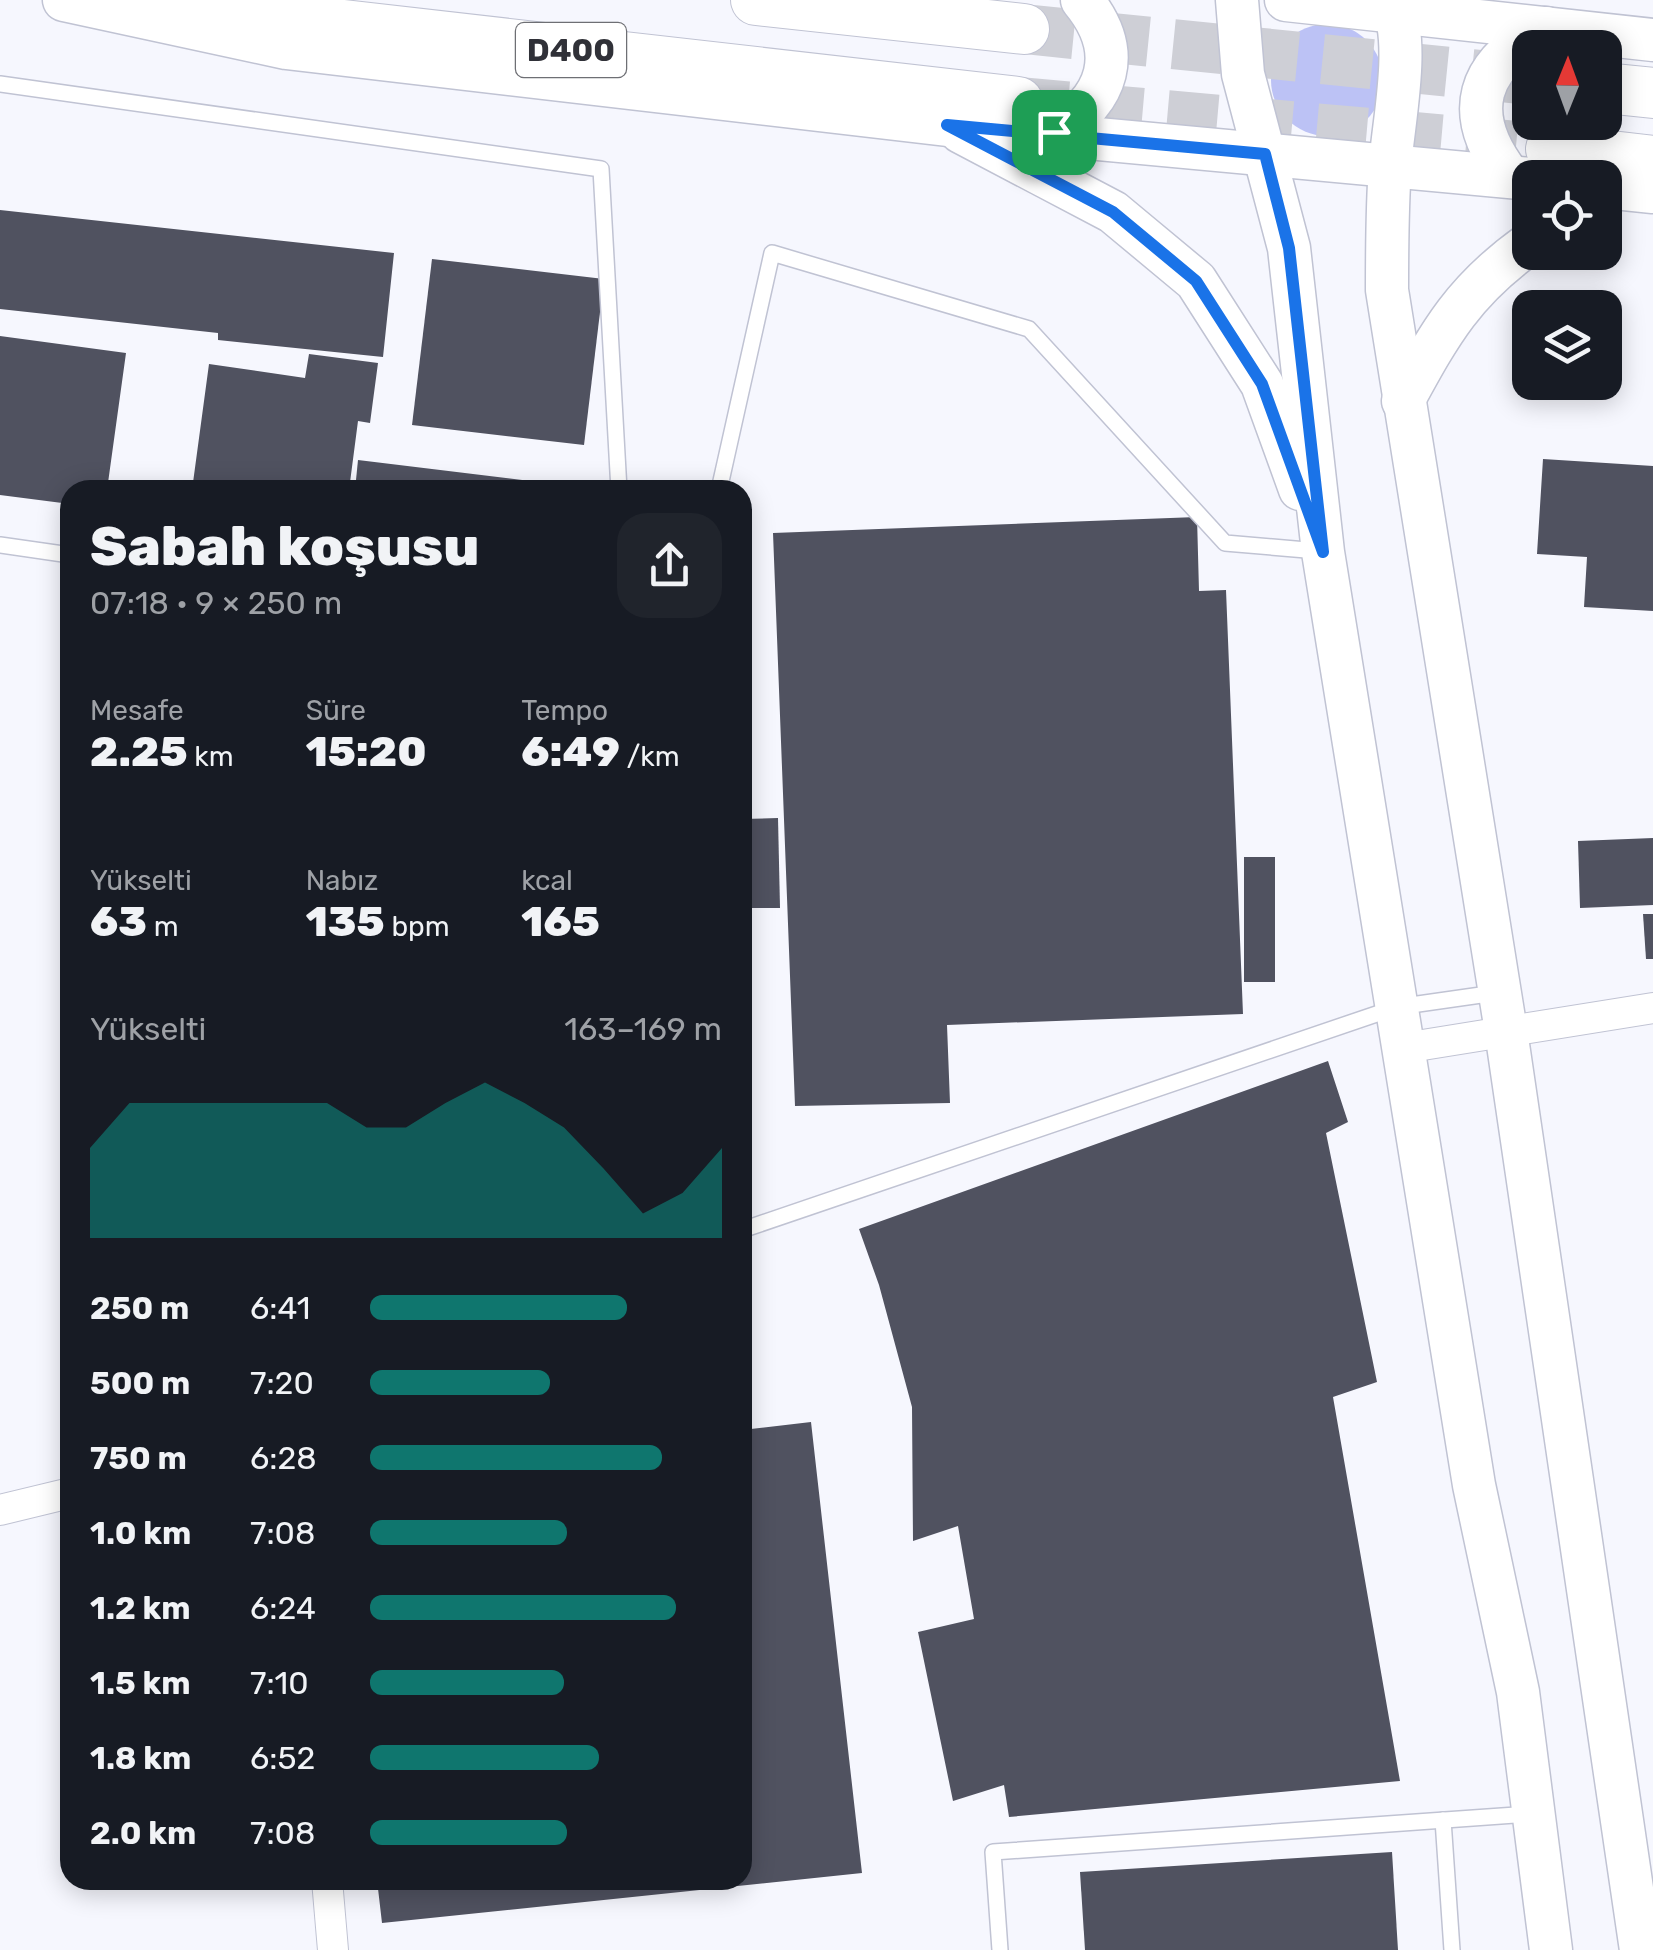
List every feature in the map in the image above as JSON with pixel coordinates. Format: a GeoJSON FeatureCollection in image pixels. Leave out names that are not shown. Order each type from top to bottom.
{"type":"FeatureCollection","features":[{"type":"Feature","properties":{"kind":"highway","name":"D400"},"geometry":{"type":"LineString","coordinates":[[124,0],[1036,117]]}},
{"type":"Feature","properties":{"kind":"highway"},"geometry":{"type":"LineString","coordinates":[[756,0],[1024,29]]}},
{"type":"Feature","properties":{"kind":"highway"},"geometry":{"type":"LineString","coordinates":[[1622,89],[1653,92]]}},
{"type":"Feature","properties":{"kind":"main road"},"geometry":{"type":"LineString","coordinates":[[64,0],[286,48],[947,125],[1084,115],[1099,92],[1106,67],[1104,40],[1095,16],[1082,0]]}},
{"type":"Feature","properties":{"kind":"main road"},"geometry":{"type":"LineString","coordinates":[[1237,0],[1243,74],[1289,248],[1323,552],[1474,1485],[1518,1692],[1551,1950]]}},
{"type":"Feature","properties":{"kind":"main road"},"geometry":{"type":"LineString","coordinates":[[1286,0],[1395,4],[1653,40]]}},
{"type":"Feature","properties":{"kind":"main road"},"geometry":{"type":"LineString","coordinates":[[1395,4],[1398,83],[1390,166],[1387,290],[1503,1012],[1642,1950]]}},
{"type":"Feature","properties":{"kind":"main road"},"geometry":{"type":"LineString","coordinates":[[1513,160],[1487,148],[1480,119],[1483,90],[1495,64],[1516,44],[1546,28]]}},
{"type":"Feature","properties":{"kind":"main road"},"geometry":{"type":"LineString","coordinates":[[1036,117],[1265,154],[1390,166],[1512,168]]}},
{"type":"Feature","properties":{"kind":"main road"},"geometry":{"type":"LineString","coordinates":[[947,125],[1113,212],[1196,281],[1262,384],[1323,552]]}},
{"type":"Feature","properties":{"kind":"main road"},"geometry":{"type":"LineString","coordinates":[[1404,401],[1449,317],[1512,256]]}},
{"type":"Feature","properties":{"kind":"street"},"geometry":{"type":"LineString","coordinates":[[1401,1027],[1503,1012],[1653,1008]]}},
{"type":"Feature","properties":{"kind":"street"},"geometry":{"type":"LineString","coordinates":[[0,1510],[60,1495]]}},
{"type":"Feature","properties":{"kind":"street"},"geometry":{"type":"LineString","coordinates":[[327,1890],[333,1950]]}},
{"type":"Feature","properties":{"kind":"lane"},"geometry":{"type":"LineString","coordinates":[[0,84],[601,169],[618,480]]}},
{"type":"Feature","properties":{"kind":"lane"},"geometry":{"type":"LineString","coordinates":[[721,480],[772,252],[1029,329],[1225,543],[1323,552]]}},
{"type":"Feature","properties":{"kind":"lane"},"geometry":{"type":"LineString","coordinates":[[0,545],[60,553]]}},
{"type":"Feature","properties":{"kind":"lane"},"geometry":{"type":"LineString","coordinates":[[752,1227],[1401,1027]]}},
{"type":"Feature","properties":{"kind":"lane"},"geometry":{"type":"LineString","coordinates":[[1000,1950],[993,1852],[1534,1814]]}},
{"type":"Feature","properties":{"kind":"lane"},"geometry":{"type":"LineString","coordinates":[[1443,1820],[1452,1950]]}},
{"type":"Feature","properties":{"kind":"shaded area"},"geometry":{"type":"Polygon","coordinates":[[[1327,24],[1348,28],[1367,40],[1379,59],[1383,80],[1379,101],[1367,120],[1348,132],[1327,136],[1306,132],[1287,120],[1275,101],[1271,80],[1275,59],[1287,40],[1306,28],[1327,24]]]}},
{"type":"Feature","properties":{"kind":"building"},"geometry":{"type":"Polygon","coordinates":[[[0,210],[394,253],[383,357],[218,340],[218,333],[0,309],[0,210]]]}},
{"type":"Feature","properties":{"kind":"building"},"geometry":{"type":"Polygon","coordinates":[[[432,259],[604,279],[584,445],[412,425],[432,259]]]}},
{"type":"Feature","properties":{"kind":"building"},"geometry":{"type":"Polygon","coordinates":[[[0,336],[126,353],[108,480],[60,480],[60,503],[0,495],[0,336]]]}},
{"type":"Feature","properties":{"kind":"building"},"geometry":{"type":"Polygon","coordinates":[[[309,354],[378,363],[370,423],[358,421],[350,480],[193,480],[209,364],[305,378],[309,354]]]}},
{"type":"Feature","properties":{"kind":"building"},"geometry":{"type":"Polygon","coordinates":[[[1543,459],[1653,466],[1653,611],[1584,607],[1587,557],[1537,554],[1543,459]]]}},
{"type":"Feature","properties":{"kind":"building"},"geometry":{"type":"Polygon","coordinates":[[[358,460],[522,480],[356,480],[358,460]]]}},
{"type":"Feature","properties":{"kind":"building"},"geometry":{"type":"Polygon","coordinates":[[[1197,517],[1199,591],[1226,590],[1243,1014],[947,1025],[950,1103],[795,1106],[773,533],[1197,517]]]}},
{"type":"Feature","properties":{"kind":"building"},"geometry":{"type":"Polygon","coordinates":[[[778,818],[780,908],[752,908],[752,819],[778,818]]]}},
{"type":"Feature","properties":{"kind":"building"},"geometry":{"type":"Polygon","coordinates":[[[1653,838],[1653,905],[1580,908],[1578,841],[1653,838]]]}},
{"type":"Feature","properties":{"kind":"building"},"geometry":{"type":"Polygon","coordinates":[[[1244,857],[1275,857],[1275,982],[1244,982],[1244,857]]]}},
{"type":"Feature","properties":{"kind":"building"},"geometry":{"type":"Polygon","coordinates":[[[1643,914],[1653,914],[1653,959],[1646,959],[1643,914]]]}},
{"type":"Feature","properties":{"kind":"building"},"geometry":{"type":"Polygon","coordinates":[[[1328,1061],[1348,1122],[1326,1133],[1377,1382],[1333,1397],[1400,1781],[1009,1817],[1004,1785],[953,1801],[918,1632],[974,1619],[958,1526],[913,1541],[912,1407],[879,1285],[859,1229],[1328,1061]]]}},
{"type":"Feature","properties":{"kind":"building"},"geometry":{"type":"Polygon","coordinates":[[[811,1422],[862,1873],[752,1884],[752,1429],[811,1422]]]}},
{"type":"Feature","properties":{"kind":"building"},"geometry":{"type":"Polygon","coordinates":[[[1392,1852],[1398,1950],[1085,1950],[1080,1872],[1392,1852]]]}},
{"type":"Feature","properties":{"kind":"building"},"geometry":{"type":"Polygon","coordinates":[[[378,1890],[699,1890],[382,1923],[378,1890]]]}},
{"type":"Feature","properties":{"kind":"tunnel"},"geometry":{"type":"LineString","coordinates":[[1024,29],[1512,78]]}},
{"type":"Feature","properties":{"kind":"tunnel"},"geometry":{"type":"LineString","coordinates":[[1018,102],[1551,149]]}},
{"type":"Feature","properties":{"kind":"route"},"geometry":{"type":"LineString","coordinates":[[947,125],[1054,132],[1265,154],[1289,248],[1323,552],[1262,384],[1196,281],[1113,212],[947,125]]}}]}
